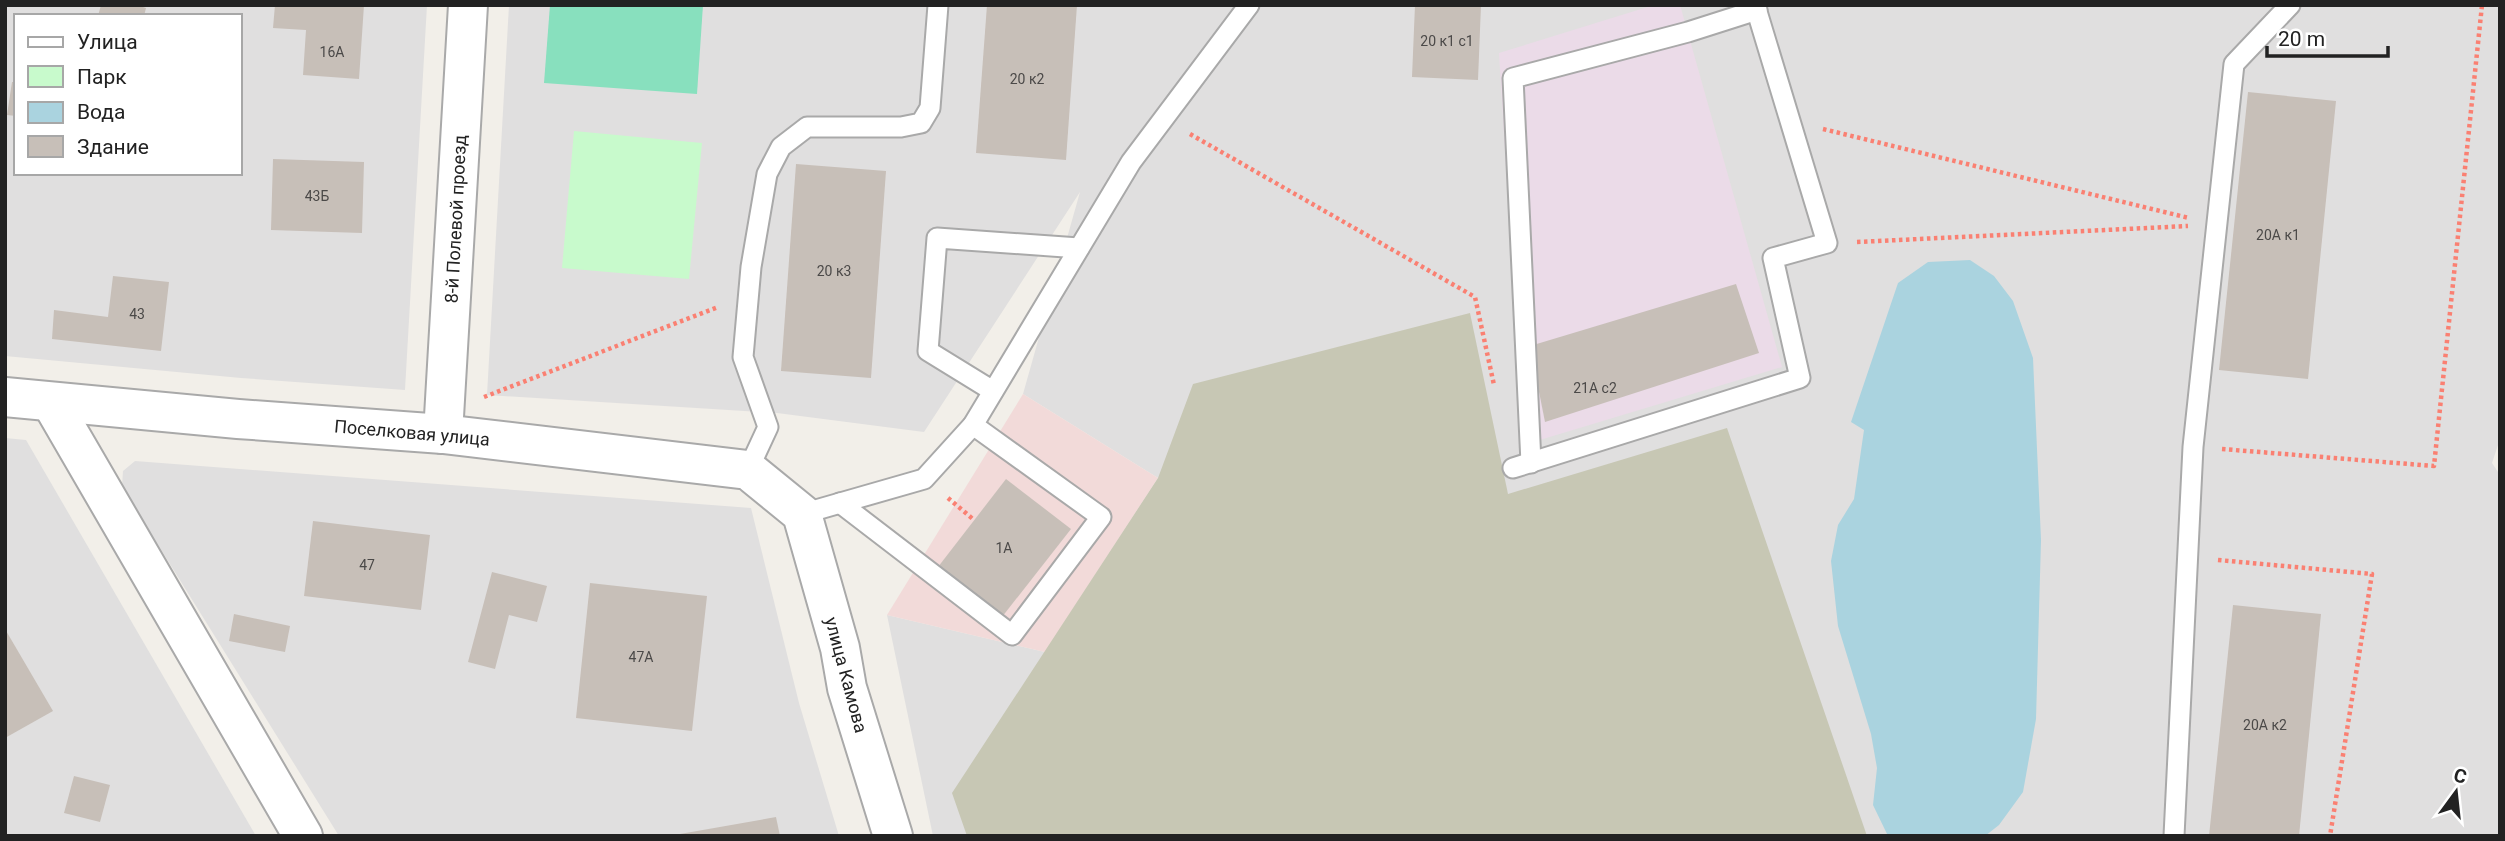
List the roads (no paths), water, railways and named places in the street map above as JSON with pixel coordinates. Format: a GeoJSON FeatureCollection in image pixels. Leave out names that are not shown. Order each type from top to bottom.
{"type":"FeatureCollection","features":[{"type":"Feature","properties":{"kind":"street","name":"8-й Полевой проезд"},"geometry":{"type":"LineString","coordinates":[[444,423],[468,5]]}},
{"type":"Feature","properties":{"kind":"street","name":"Поселковая улица"},"geometry":{"type":"LineString","coordinates":[[5,397],[238,419],[444,423],[748,470]]}},
{"type":"Feature","properties":{"kind":"street"},"geometry":{"type":"LineString","coordinates":[[51,402],[303,836]]}},
{"type":"Feature","properties":{"kind":"street"},"geometry":{"type":"LineString","coordinates":[[748,470],[802,514]]}},
{"type":"Feature","properties":{"kind":"street","name":"улица Камова"},"geometry":{"type":"LineString","coordinates":[[802,514],[839,648],[847,688],[894,836]]}},
{"type":"Feature","properties":{"kind":"lane"},"geometry":{"type":"LineString","coordinates":[[748,470],[768,427],[743,357],[749,295],[767,174],[781,147],[807,127],[901,127],[921,123],[930,108],[938,5]]}},
{"type":"Feature","properties":{"kind":"lane"},"geometry":{"type":"LineString","coordinates":[[802,514],[924,479],[972,425],[1131,162],[1249,5]]}},
{"type":"Feature","properties":{"kind":"lane"},"geometry":{"type":"LineString","coordinates":[[2174,836],[2193,446],[2234,64],[2290,5]]}},
{"type":"Feature","properties":{"kind":"lane"},"geometry":{"type":"LineString","coordinates":[[1756,8],[1827,243],[1773,258],[1800,378],[1522,466],[1513,78],[1688,32],[1756,8]]}},
{"type":"Feature","properties":{"kind":"lane"},"geometry":{"type":"LineString","coordinates":[[993,391],[929,351],[937,238],[1079,248]]}},
{"type":"Feature","properties":{"kind":"lane"},"geometry":{"type":"LineString","coordinates":[[840,503],[1012,635],[1101,517],[972,425]]}},
{"type":"Feature","properties":{"kind":"water"},"geometry":{"type":"Polygon","coordinates":[[[1970,260],[1994,276],[2013,301],[2033,358],[2041,540],[2036,719],[2023,792],[1999,825],[1985,836],[1888,836],[1873,805],[1877,768],[1871,734],[1838,626],[1831,561],[1838,525],[1854,499],[1864,430],[1851,422],[1898,283],[1928,262],[1970,260]]]}}]}
